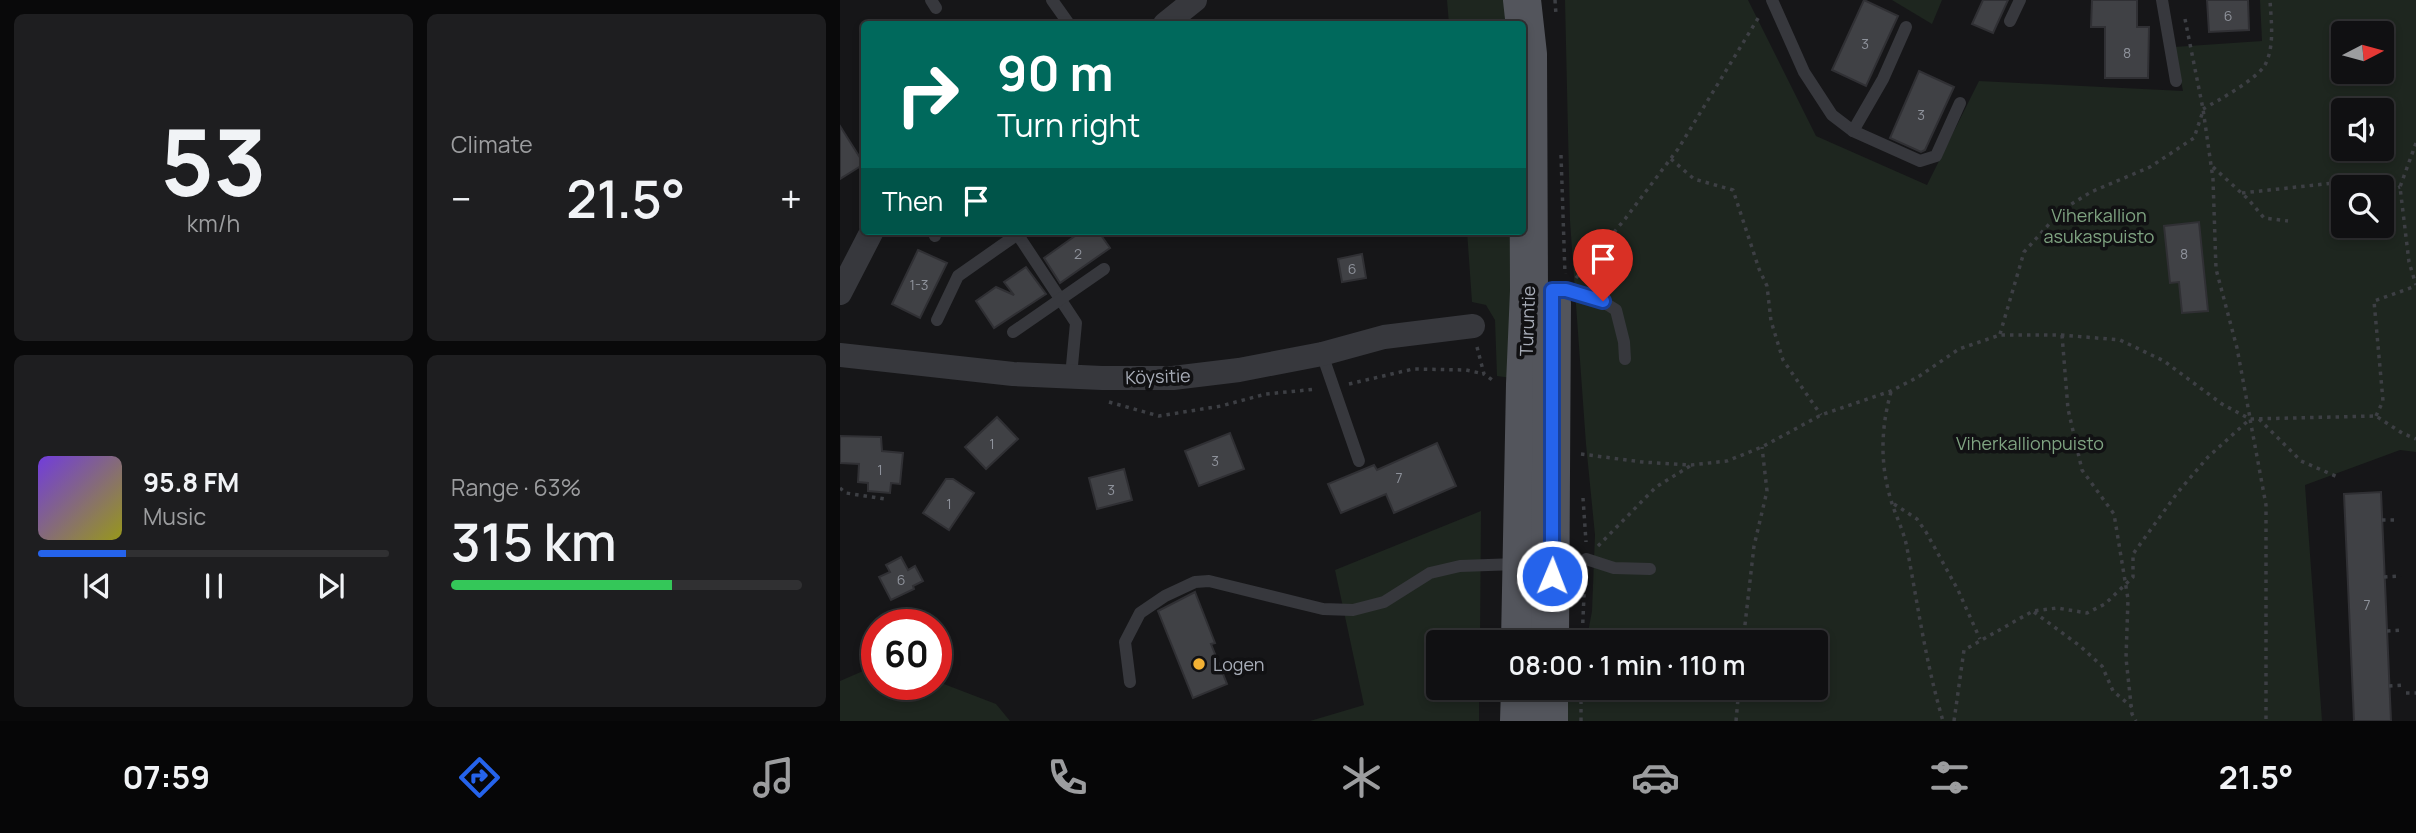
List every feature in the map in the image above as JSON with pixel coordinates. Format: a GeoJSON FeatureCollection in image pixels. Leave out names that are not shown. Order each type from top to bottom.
{"type":"FeatureCollection","features":[{"type":"Feature","properties":{"kind":"main road","name":"Turuntie"},"geometry":{"type":"LineString","coordinates":[[1522,0],[1524,21]]}},
{"type":"Feature","properties":{"kind":"main road","name":"Turuntie"},"geometry":{"type":"LineString","coordinates":[[1541,0],[1549,290],[1525,384],[1547,563],[1550,630]]}},
{"type":"Feature","properties":{"kind":"main road","name":"Turuntie"},"geometry":{"type":"LineString","coordinates":[[1526,36],[1549,290]]}},
{"type":"Feature","properties":{"kind":"main road","name":"Turuntie"},"geometry":{"type":"LineString","coordinates":[[1524,630],[1547,563]]}},
{"type":"Feature","properties":{"kind":"main road"},"geometry":{"type":"LineString","coordinates":[[1519,721],[1520,700]]}},
{"type":"Feature","properties":{"kind":"main road"},"geometry":{"type":"LineString","coordinates":[[1549,700],[1549,721]]}},
{"type":"Feature","properties":{"kind":"street"},"geometry":{"type":"LineString","coordinates":[[1169,21],[1195,0]]}},
{"type":"Feature","properties":{"kind":"street"},"geometry":{"type":"LineString","coordinates":[[840,293],[870,235]]}},
{"type":"Feature","properties":{"kind":"street","name":"Köysitie"},"geometry":{"type":"LineString","coordinates":[[840,355],[1013,373],[1173,378],[1239,370],[1322,354],[1384,337],[1473,326]]}},
{"type":"Feature","properties":{"kind":"lane"},"geometry":{"type":"LineString","coordinates":[[1052,0],[1067,21]]}},
{"type":"Feature","properties":{"kind":"lane"},"geometry":{"type":"LineString","coordinates":[[1772,0],[1804,72],[1832,115],[1853,131],[1920,161],[1936,156],[1960,103]]}},
{"type":"Feature","properties":{"kind":"lane"},"geometry":{"type":"LineString","coordinates":[[2010,20],[2020,0]]}},
{"type":"Feature","properties":{"kind":"lane"},"geometry":{"type":"LineString","coordinates":[[2162,0],[2176,81]]}},
{"type":"Feature","properties":{"kind":"lane"},"geometry":{"type":"LineString","coordinates":[[1853,131],[1883,79],[1906,27]]}},
{"type":"Feature","properties":{"kind":"lane"},"geometry":{"type":"LineString","coordinates":[[937,320],[958,276],[1017,235]]}},
{"type":"Feature","properties":{"kind":"lane"},"geometry":{"type":"LineString","coordinates":[[1021,235],[1076,323],[1071,376]]}},
{"type":"Feature","properties":{"kind":"lane"},"geometry":{"type":"LineString","coordinates":[[1013,332],[1104,269]]}},
{"type":"Feature","properties":{"kind":"lane"},"geometry":{"type":"LineString","coordinates":[[1549,290],[1603,301],[1616,310],[1625,359]]}},
{"type":"Feature","properties":{"kind":"lane"},"geometry":{"type":"LineString","coordinates":[[1322,354],[1359,461]]}},
{"type":"Feature","properties":{"kind":"lane"},"geometry":{"type":"LineString","coordinates":[[1130,682],[1125,642],[1140,613],[1165,596],[1195,582],[1209,581],[1323,609],[1353,610],[1384,602],[1430,573],[1460,566],[1547,563],[1650,569]]}},
{"type":"Feature","properties":{"kind":"path"},"geometry":{"type":"LineString","coordinates":[[2000,335],[2024,252],[2051,222],[2065,208],[2091,192],[2150,167],[2193,138],[2203,109],[2236,90],[2264,66],[2271,45],[2270,0]]}},
{"type":"Feature","properties":{"kind":"path"},"geometry":{"type":"LineString","coordinates":[[2183,11],[2203,109],[2211,165],[2216,269],[2237,348],[2266,505],[2266,721]]}},
{"type":"Feature","properties":{"kind":"path"},"geometry":{"type":"LineString","coordinates":[[1549,290],[1625,219],[1671,159],[1763,12]]}},
{"type":"Feature","properties":{"kind":"path"},"geometry":{"type":"LineString","coordinates":[[2376,416],[2383,401],[2374,301],[2416,285],[2409,262],[2400,187],[2416,143]]}},
{"type":"Feature","properties":{"kind":"path"},"geometry":{"type":"LineString","coordinates":[[1671,159],[1694,178],[1733,190],[1759,269],[1768,286],[1771,321],[1783,360],[1821,415]]}},
{"type":"Feature","properties":{"kind":"path"},"geometry":{"type":"LineString","coordinates":[[2211,165],[2242,193],[2264,218],[2288,221]]}},
{"type":"Feature","properties":{"kind":"path"},"geometry":{"type":"LineString","coordinates":[[2242,193],[2331,183]]}},
{"type":"Feature","properties":{"kind":"path"},"geometry":{"type":"LineString","coordinates":[[2394,189],[2400,187]]}},
{"type":"Feature","properties":{"kind":"path"},"geometry":{"type":"LineString","coordinates":[[1579,453],[1642,462],[1691,465],[1727,461],[1762,447],[1821,415],[1891,391],[1918,377],[1959,349],[2000,335],[2062,335],[2120,340],[2164,361],[2222,404],[2250,419],[2376,416],[2416,439]]}},
{"type":"Feature","properties":{"kind":"path"},"geometry":{"type":"LineString","coordinates":[[2062,335],[2068,409],[2082,470],[2113,514],[2128,599],[2126,658],[2136,721]]}},
{"type":"Feature","properties":{"kind":"path"},"geometry":{"type":"LineString","coordinates":[[1891,391],[1883,420],[1884,471],[1906,544],[1930,678],[1943,721]]}},
{"type":"Feature","properties":{"kind":"path"},"geometry":{"type":"LineString","coordinates":[[1954,721],[1964,650],[2032,611],[2057,608],[2087,613],[2105,604],[2133,577],[2133,554],[2178,492],[2208,457],[2250,419]]}},
{"type":"Feature","properties":{"kind":"path"},"geometry":{"type":"LineString","coordinates":[[2259,419],[2301,461],[2340,478]]}},
{"type":"Feature","properties":{"kind":"path"},"geometry":{"type":"LineString","coordinates":[[1744,630],[1754,546],[1767,491],[1762,447]]}},
{"type":"Feature","properties":{"kind":"path"},"geometry":{"type":"LineString","coordinates":[[1547,563],[1691,465]]}},
{"type":"Feature","properties":{"kind":"path"},"geometry":{"type":"LineString","coordinates":[[840,488],[846,493],[885,499]]}},
{"type":"Feature","properties":{"kind":"path"},"geometry":{"type":"LineString","coordinates":[[1892,503],[1917,519],[1926,532],[1958,590],[1980,639]]}},
{"type":"Feature","properties":{"kind":"path"},"geometry":{"type":"LineString","coordinates":[[2382,520],[2398,520]]}},
{"type":"Feature","properties":{"kind":"path"},"geometry":{"type":"LineString","coordinates":[[2384,577],[2401,576]]}},
{"type":"Feature","properties":{"kind":"path"},"geometry":{"type":"LineString","coordinates":[[2032,611],[2080,646],[2102,666],[2113,691],[2132,707]]}},
{"type":"Feature","properties":{"kind":"path"},"geometry":{"type":"LineString","coordinates":[[2387,631],[2403,630]]}},
{"type":"Feature","properties":{"kind":"path"},"geometry":{"type":"LineString","coordinates":[[2389,686],[2405,685]]}},
{"type":"Feature","properties":{"kind":"path"},"geometry":{"type":"LineString","coordinates":[[2406,693],[2416,693]]}},
{"type":"Feature","properties":{"kind":"path"},"geometry":{"type":"LineString","coordinates":[[1581,700],[1581,721]]}},
{"type":"Feature","properties":{"kind":"path"},"geometry":{"type":"LineString","coordinates":[[1736,721],[1738,700]]}},
{"type":"Feature","properties":{"kind":"green space"},"geometry":{"type":"Polygon","coordinates":[[[1447,0],[1513,0],[1515,21],[1449,21],[1447,0]]]}},
{"type":"Feature","properties":{"kind":"green space","name":"Viherkallionpuisto"},"geometry":{"type":"Polygon","coordinates":[[[1565,0],[1748,0],[1816,136],[1927,185],[1979,81],[2183,91],[2174,47],[2262,41],[2260,0],[2416,0],[2416,452],[2400,450],[2305,485],[2322,721],[1558,721],[1559,700],[1828,700],[1828,630],[1588,630],[1592,611],[1595,535],[1570,221],[1565,0]]]}},
{"type":"Feature","properties":{"kind":"green space"},"geometry":{"type":"Polygon","coordinates":[[[1892,0],[1942,0],[1932,24],[1892,0]]]}},
{"type":"Feature","properties":{"kind":"green space"},"geometry":{"type":"Polygon","coordinates":[[[1467,235],[1522,235],[1519,379],[1497,376],[1495,320],[1486,305],[1472,302],[1467,235]]]}},
{"type":"Feature","properties":{"kind":"green space"},"geometry":{"type":"Polygon","coordinates":[[[1481,511],[1480,630],[1426,630],[1426,700],[1479,700],[1479,721],[1310,721],[1364,705],[1335,570],[1481,511]]]}},
{"type":"Feature","properties":{"kind":"green space"},"geometry":{"type":"Polygon","coordinates":[[[861,672],[861,700],[952,700],[952,687],[996,704],[1010,721],[840,721],[840,681],[861,672]]]}},
{"type":"Feature","properties":{"kind":"building"},"geometry":{"type":"Polygon","coordinates":[[[1864,0],[1898,16],[1866,86],[1832,70],[1864,0]]]}},
{"type":"Feature","properties":{"kind":"building"},"geometry":{"type":"Polygon","coordinates":[[[1983,0],[2008,0],[1993,33],[1972,24],[1983,0]]]}},
{"type":"Feature","properties":{"kind":"building"},"geometry":{"type":"Polygon","coordinates":[[[2092,0],[2137,0],[2137,27],[2149,27],[2148,78],[2105,78],[2105,27],[2091,27],[2092,0]]]}},
{"type":"Feature","properties":{"kind":"building"},"geometry":{"type":"Polygon","coordinates":[[[2207,0],[2248,0],[2249,30],[2209,32],[2207,0]]]}},
{"type":"Feature","properties":{"kind":"building"},"geometry":{"type":"Polygon","coordinates":[[[1919,71],[1954,87],[1925,150],[1921,152],[1890,138],[1919,71]]]}},
{"type":"Feature","properties":{"kind":"building"},"geometry":{"type":"Polygon","coordinates":[[[840,126],[861,159],[861,166],[840,179],[840,126]]]}},
{"type":"Feature","properties":{"kind":"building"},"geometry":{"type":"Polygon","coordinates":[[[2199,222],[2208,311],[2182,313],[2179,282],[2170,283],[2164,226],[2199,222]]]}},
{"type":"Feature","properties":{"kind":"building"},"geometry":{"type":"Polygon","coordinates":[[[1076,235],[1101,235],[1110,248],[1060,283],[1044,258],[1076,235]]]}},
{"type":"Feature","properties":{"kind":"building"},"geometry":{"type":"Polygon","coordinates":[[[918,250],[947,263],[920,318],[892,304],[918,250]]]}},
{"type":"Feature","properties":{"kind":"building"},"geometry":{"type":"Polygon","coordinates":[[[1362,254],[1366,278],[1342,282],[1338,259],[1362,254]]]}},
{"type":"Feature","properties":{"kind":"building"},"geometry":{"type":"Polygon","coordinates":[[[1026,267],[1046,294],[994,328],[976,301],[996,287],[1014,295],[1004,282],[1026,267]]]}},
{"type":"Feature","properties":{"kind":"building"},"geometry":{"type":"Polygon","coordinates":[[[997,417],[1018,439],[986,469],[965,447],[997,417]]]}},
{"type":"Feature","properties":{"kind":"building"},"geometry":{"type":"Polygon","coordinates":[[[1230,433],[1244,469],[1199,486],[1185,451],[1230,433]]]}},
{"type":"Feature","properties":{"kind":"building"},"geometry":{"type":"Polygon","coordinates":[[[840,436],[881,437],[882,451],[903,453],[900,484],[891,483],[890,493],[868,491],[868,483],[858,482],[859,464],[840,463],[840,436]]]}},
{"type":"Feature","properties":{"kind":"building"},"geometry":{"type":"Polygon","coordinates":[[[1437,443],[1456,486],[1394,513],[1386,494],[1341,513],[1328,484],[1374,465],[1377,470],[1437,443]]]}},
{"type":"Feature","properties":{"kind":"building"},"geometry":{"type":"Polygon","coordinates":[[[1124,469],[1132,500],[1097,509],[1089,478],[1124,469]]]}},
{"type":"Feature","properties":{"kind":"building"},"geometry":{"type":"Polygon","coordinates":[[[946,479],[953,479],[974,493],[949,530],[923,513],[946,479]]]}},
{"type":"Feature","properties":{"kind":"building"},"geometry":{"type":"Polygon","coordinates":[[[2381,492],[2391,721],[2354,721],[2344,494],[2381,492]]]}},
{"type":"Feature","properties":{"kind":"building"},"geometry":{"type":"Polygon","coordinates":[[[901,557],[908,570],[915,566],[923,581],[913,586],[914,589],[891,600],[879,577],[890,572],[886,565],[901,557]]]}},
{"type":"Feature","properties":{"kind":"building","name":"Logen"},"geometry":{"type":"Polygon","coordinates":[[[1195,592],[1215,643],[1211,644],[1227,684],[1193,698],[1158,611],[1195,592]]]}},
{"type":"Feature","properties":{"kind":"place","name":"Logen"},"geometry":{"type":"Point","coordinates":[1199,664]}},
{"type":"Feature","properties":{"kind":"route"},"geometry":{"type":"LineString","coordinates":[[1552,576],[1552,290],[1566,290],[1603,301]]}},
{"type":"Feature","properties":{"kind":"park label","name":"Viherkallion asukaspuisto"},"geometry":{"type":"Point","coordinates":[2099,225]}}]}
